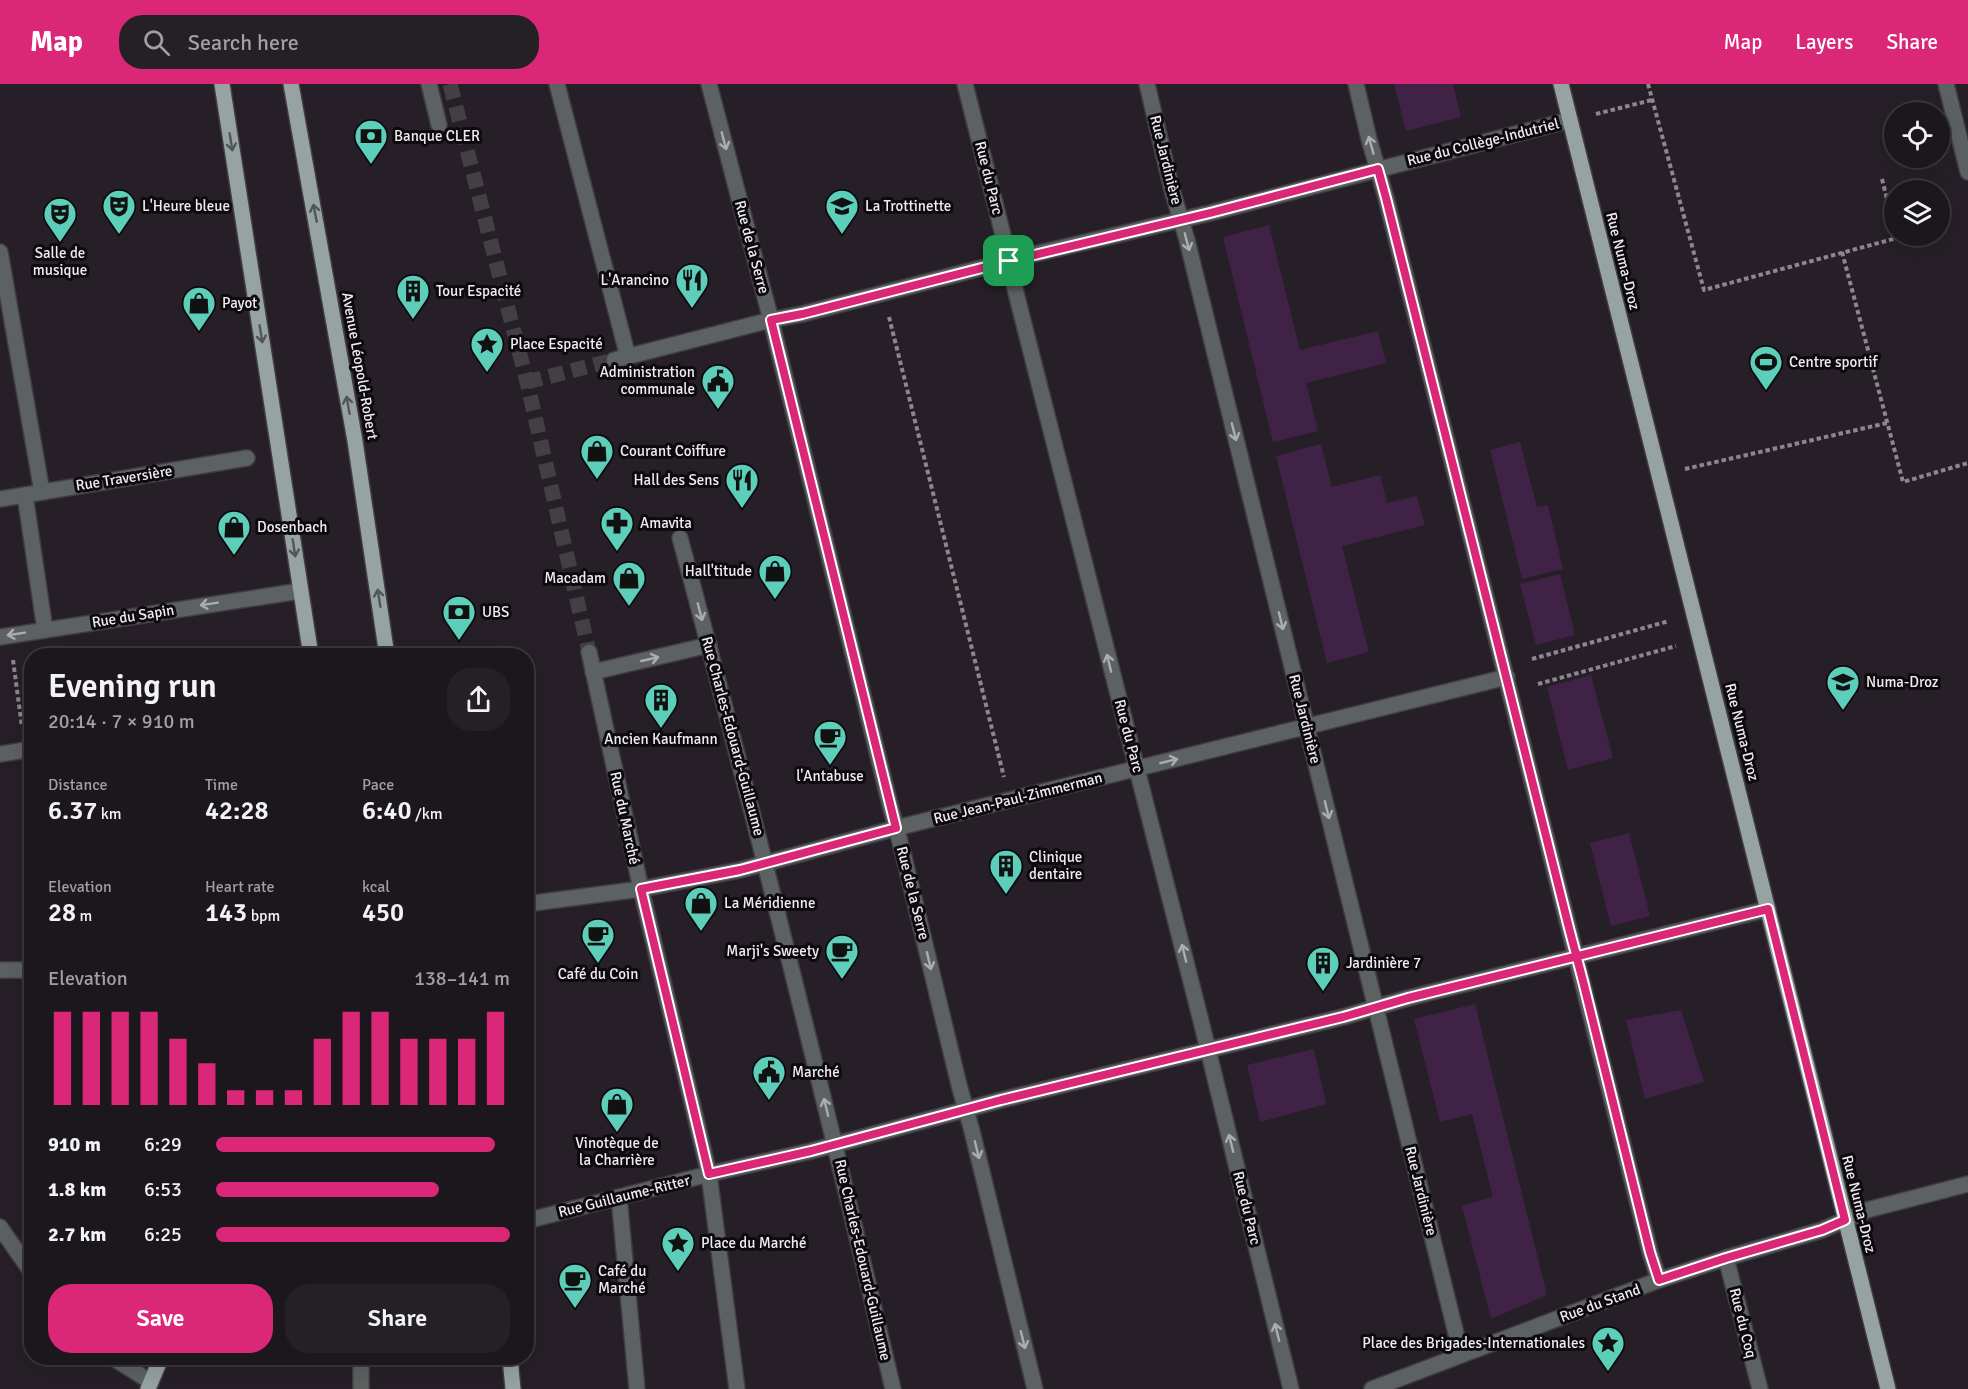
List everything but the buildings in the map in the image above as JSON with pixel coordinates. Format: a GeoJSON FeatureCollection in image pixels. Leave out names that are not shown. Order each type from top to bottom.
{"type":"FeatureCollection","features":[{"type":"Feature","properties":{"kind":"main road"},"geometry":{"type":"LineString","coordinates":[[222,84],[310,648]]}},
{"type":"Feature","properties":{"kind":"main road","name":"Avenue Léopold-Robert"},"geometry":{"type":"LineString","coordinates":[[291,84],[355,441],[386,648]]}},
{"type":"Feature","properties":{"kind":"main road","name":"Rue Numa-Droz"},"geometry":{"type":"LineString","coordinates":[[1561,84],[1888,1389]]}},
{"type":"Feature","properties":{"kind":"main road"},"geometry":{"type":"LineString","coordinates":[[149,1386],[158,1365]]}},
{"type":"Feature","properties":{"kind":"main road"},"geometry":{"type":"LineString","coordinates":[[511,1365],[513,1389]]}},
{"type":"Feature","properties":{"kind":"street"},"geometry":{"type":"LineString","coordinates":[[429,84],[439,124]]}},
{"type":"Feature","properties":{"kind":"street","name":"Rue du Collège-Indutriel"},"geometry":{"type":"LineString","coordinates":[[557,84],[621,359],[1181,220],[1570,120]]}},
{"type":"Feature","properties":{"kind":"street","name":"Rue de la Serre"},"geometry":{"type":"LineString","coordinates":[[710,84],[771,320],[1035,1389]]}},
{"type":"Feature","properties":{"kind":"street","name":"Rue du Parc"},"geometry":{"type":"LineString","coordinates":[[965,84],[1291,1389]]}},
{"type":"Feature","properties":{"kind":"street","name":"Rue Jardinière"},"geometry":{"type":"LineString","coordinates":[[1147,84],[1461,1354]]}},
{"type":"Feature","properties":{"kind":"street"},"geometry":{"type":"LineString","coordinates":[[1356,84],[1650,1252],[1659,1280]]}},
{"type":"Feature","properties":{"kind":"street"},"geometry":{"type":"LineString","coordinates":[[1946,84],[1968,172]]}},
{"type":"Feature","properties":{"kind":"street"},"geometry":{"type":"LineString","coordinates":[[0,252],[42,492]]}},
{"type":"Feature","properties":{"kind":"street","name":"Rue Traversière"},"geometry":{"type":"LineString","coordinates":[[0,499],[247,458]]}},
{"type":"Feature","properties":{"kind":"street"},"geometry":{"type":"LineString","coordinates":[[25,495],[45,630]]}},
{"type":"Feature","properties":{"kind":"street","name":"Rue Charles-Edouard-Guillaume"},"geometry":{"type":"LineString","coordinates":[[680,538],[766,862],[836,1144],[893,1389]]}},
{"type":"Feature","properties":{"kind":"street","name":"Rue du Sapin"},"geometry":{"type":"LineString","coordinates":[[0,637],[300,591]]}},
{"type":"Feature","properties":{"kind":"street"},"geometry":{"type":"LineString","coordinates":[[593,672],[709,645]]}},
{"type":"Feature","properties":{"kind":"street","name":"Rue du Marché"},"geometry":{"type":"LineString","coordinates":[[589,652],[641,889],[709,1174],[737,1389]]}},
{"type":"Feature","properties":{"kind":"street","name":"Rue Jean-Paul-Zimmerman"},"geometry":{"type":"LineString","coordinates":[[534,903],[641,889],[740,870],[896,828],[1507,677]]}},
{"type":"Feature","properties":{"kind":"street"},"geometry":{"type":"LineString","coordinates":[[0,754],[24,750]]}},
{"type":"Feature","properties":{"kind":"street","name":"Rue Guillaume-Ritter"},"geometry":{"type":"LineString","coordinates":[[534,1219],[1768,909]]}},
{"type":"Feature","properties":{"kind":"street"},"geometry":{"type":"LineString","coordinates":[[0,970],[24,970]]}},
{"type":"Feature","properties":{"kind":"street","name":"Rue du Stand"},"geometry":{"type":"LineString","coordinates":[[1372,1389],[1659,1280],[1822,1230],[1867,1210],[1968,1184]]}},
{"type":"Feature","properties":{"kind":"street"},"geometry":{"type":"LineString","coordinates":[[619,1197],[637,1389]]}},
{"type":"Feature","properties":{"kind":"street"},"geometry":{"type":"LineString","coordinates":[[0,1227],[24,1262]]}},
{"type":"Feature","properties":{"kind":"street","name":"Rue du Coq"},"geometry":{"type":"LineString","coordinates":[[1726,1258],[1760,1389]]}},
{"type":"Feature","properties":{"kind":"street"},"geometry":{"type":"LineString","coordinates":[[122,1365],[149,1386]]}},
{"type":"Feature","properties":{"kind":"street"},"geometry":{"type":"LineString","coordinates":[[361,1365],[361,1389]]}},
{"type":"Feature","properties":{"kind":"path"},"geometry":{"type":"LineString","coordinates":[[1648,84],[1704,290],[1884,241]]}},
{"type":"Feature","properties":{"kind":"path"},"geometry":{"type":"LineString","coordinates":[[1596,114],[1652,100]]}},
{"type":"Feature","properties":{"kind":"path"},"geometry":{"type":"LineString","coordinates":[[1882,179],[1884,187]]}},
{"type":"Feature","properties":{"kind":"path"},"geometry":{"type":"LineString","coordinates":[[1842,252],[1903,482],[1968,463]]}},
{"type":"Feature","properties":{"kind":"path"},"geometry":{"type":"LineString","coordinates":[[889,317],[1006,783]]}},
{"type":"Feature","properties":{"kind":"path"},"geometry":{"type":"LineString","coordinates":[[1685,469],[1887,423]]}},
{"type":"Feature","properties":{"kind":"path"},"geometry":{"type":"LineString","coordinates":[[1532,659],[1669,621]]}},
{"type":"Feature","properties":{"kind":"path"},"geometry":{"type":"LineString","coordinates":[[1538,684],[1676,646]]}},
{"type":"Feature","properties":{"kind":"path"},"geometry":{"type":"LineString","coordinates":[[12,650],[22,728]]}},
{"type":"Feature","properties":{"kind":"shaded area"},"geometry":{"type":"Polygon","coordinates":[[[1394,84],[1453,84],[1461,117],[1406,131],[1394,84]]]}},
{"type":"Feature","properties":{"kind":"shaded area"},"geometry":{"type":"Polygon","coordinates":[[[1269,225],[1300,350],[1378,331],[1386,363],[1306,383],[1318,431],[1273,442],[1223,237],[1269,225]]]}},
{"type":"Feature","properties":{"kind":"shaded area"},"geometry":{"type":"Polygon","coordinates":[[[1520,442],[1537,507],[1548,505],[1563,569],[1522,579],[1490,450],[1520,442]]]}},
{"type":"Feature","properties":{"kind":"shaded area"},"geometry":{"type":"Polygon","coordinates":[[[1321,444],[1332,487],[1380,475],[1387,503],[1417,496],[1425,525],[1342,546],[1369,652],[1327,663],[1276,456],[1321,444]]]}},
{"type":"Feature","properties":{"kind":"shaded area"},"geometry":{"type":"Polygon","coordinates":[[[1560,574],[1575,635],[1536,645],[1520,584],[1560,574]]]}},
{"type":"Feature","properties":{"kind":"shaded area"},"geometry":{"type":"Polygon","coordinates":[[[1591,675],[1613,758],[1568,770],[1547,687],[1591,675]]]}},
{"type":"Feature","properties":{"kind":"shaded area"},"geometry":{"type":"Polygon","coordinates":[[[1629,833],[1650,916],[1611,926],[1590,843],[1629,833]]]}},
{"type":"Feature","properties":{"kind":"shaded area"},"geometry":{"type":"Polygon","coordinates":[[[1475,1004],[1547,1295],[1491,1319],[1462,1206],[1493,1197],[1472,1114],[1440,1122],[1414,1019],[1475,1004]]]}},
{"type":"Feature","properties":{"kind":"shaded area"},"geometry":{"type":"Polygon","coordinates":[[[1681,1010],[1704,1082],[1645,1099],[1626,1020],[1681,1010]]]}},
{"type":"Feature","properties":{"kind":"shaded area"},"geometry":{"type":"Polygon","coordinates":[[[1314,1049],[1326,1104],[1260,1122],[1247,1065],[1314,1049]]]}},
{"type":"Feature","properties":{"kind":"tunnel"},"geometry":{"type":"LineString","coordinates":[[450,84],[527,382],[589,652]]}},
{"type":"Feature","properties":{"kind":"tunnel"},"geometry":{"type":"LineString","coordinates":[[527,382],[614,360]]}},
{"type":"Feature","properties":{"kind":"place","name":"Banque CLER"},"geometry":{"type":"Point","coordinates":[371,165]}},
{"type":"Feature","properties":{"kind":"place","name":"L'Heure bleue"},"geometry":{"type":"Point","coordinates":[119,235]}},
{"type":"Feature","properties":{"kind":"place","name":"La Trottinette"},"geometry":{"type":"Point","coordinates":[842,235]}},
{"type":"Feature","properties":{"kind":"place","name":"Salle de musique"},"geometry":{"type":"Point","coordinates":[60,243]}},
{"type":"Feature","properties":{"kind":"place","name":"L'Arancino"},"geometry":{"type":"Point","coordinates":[692,309]}},
{"type":"Feature","properties":{"kind":"place","name":"Tour Espacité"},"geometry":{"type":"Point","coordinates":[413,320]}},
{"type":"Feature","properties":{"kind":"place","name":"Payot"},"geometry":{"type":"Point","coordinates":[199,332]}},
{"type":"Feature","properties":{"kind":"place","name":"Place Espacité"},"geometry":{"type":"Point","coordinates":[487,373]}},
{"type":"Feature","properties":{"kind":"place","name":"Centre sportif"},"geometry":{"type":"Point","coordinates":[1766,391]}},
{"type":"Feature","properties":{"kind":"place","name":"Administration communale"},"geometry":{"type":"Point","coordinates":[718,410]}},
{"type":"Feature","properties":{"kind":"place","name":"Courant Coiffure"},"geometry":{"type":"Point","coordinates":[597,480]}},
{"type":"Feature","properties":{"kind":"place","name":"Hall des Sens"},"geometry":{"type":"Point","coordinates":[742,509]}},
{"type":"Feature","properties":{"kind":"place","name":"Amavita"},"geometry":{"type":"Point","coordinates":[617,552]}},
{"type":"Feature","properties":{"kind":"place","name":"Dosenbach"},"geometry":{"type":"Point","coordinates":[234,556]}},
{"type":"Feature","properties":{"kind":"place","name":"Hall'titude"},"geometry":{"type":"Point","coordinates":[775,600]}},
{"type":"Feature","properties":{"kind":"place","name":"Macadam"},"geometry":{"type":"Point","coordinates":[629,607]}},
{"type":"Feature","properties":{"kind":"place","name":"UBS"},"geometry":{"type":"Point","coordinates":[459,641]}},
{"type":"Feature","properties":{"kind":"place","name":"Numa-Droz"},"geometry":{"type":"Point","coordinates":[1843,711]}},
{"type":"Feature","properties":{"kind":"place","name":"Ancien Kaufmann"},"geometry":{"type":"Point","coordinates":[661,729]}},
{"type":"Feature","properties":{"kind":"place","name":"l'Antabuse"},"geometry":{"type":"Point","coordinates":[830,766]}},
{"type":"Feature","properties":{"kind":"place","name":"Clinique dentaire"},"geometry":{"type":"Point","coordinates":[1006,895]}},
{"type":"Feature","properties":{"kind":"place","name":"La Méridienne"},"geometry":{"type":"Point","coordinates":[701,932]}},
{"type":"Feature","properties":{"kind":"place","name":"Café du Coin"},"geometry":{"type":"Point","coordinates":[598,964]}},
{"type":"Feature","properties":{"kind":"place","name":"Marji's Sweety"},"geometry":{"type":"Point","coordinates":[842,980]}},
{"type":"Feature","properties":{"kind":"place","name":"Jardinière 7"},"geometry":{"type":"Point","coordinates":[1323,992]}},
{"type":"Feature","properties":{"kind":"place","name":"Marché"},"geometry":{"type":"Point","coordinates":[769,1101]}},
{"type":"Feature","properties":{"kind":"place","name":"Vinotèque de la Charrière"},"geometry":{"type":"Point","coordinates":[617,1133]}},
{"type":"Feature","properties":{"kind":"place","name":"Place du Marché"},"geometry":{"type":"Point","coordinates":[678,1272]}},
{"type":"Feature","properties":{"kind":"place","name":"Café du Marché"},"geometry":{"type":"Point","coordinates":[575,1309]}},
{"type":"Feature","properties":{"kind":"place","name":"Place des Brigades-Internationales"},"geometry":{"type":"Point","coordinates":[1608,1372]}},
{"type":"Feature","properties":{"kind":"route"},"geometry":{"type":"LineString","coordinates":[[1009,261],[771,320],[896,828],[740,870],[641,889],[709,1174],[811,1151],[1001,1100],[1343,1017],[1408,998],[1540,965],[1577,956],[1735,917],[1768,909],[1845,1220],[1822,1230],[1659,1280],[1650,1252],[1577,956],[1378,169],[1210,213],[1009,261]]}}]}
